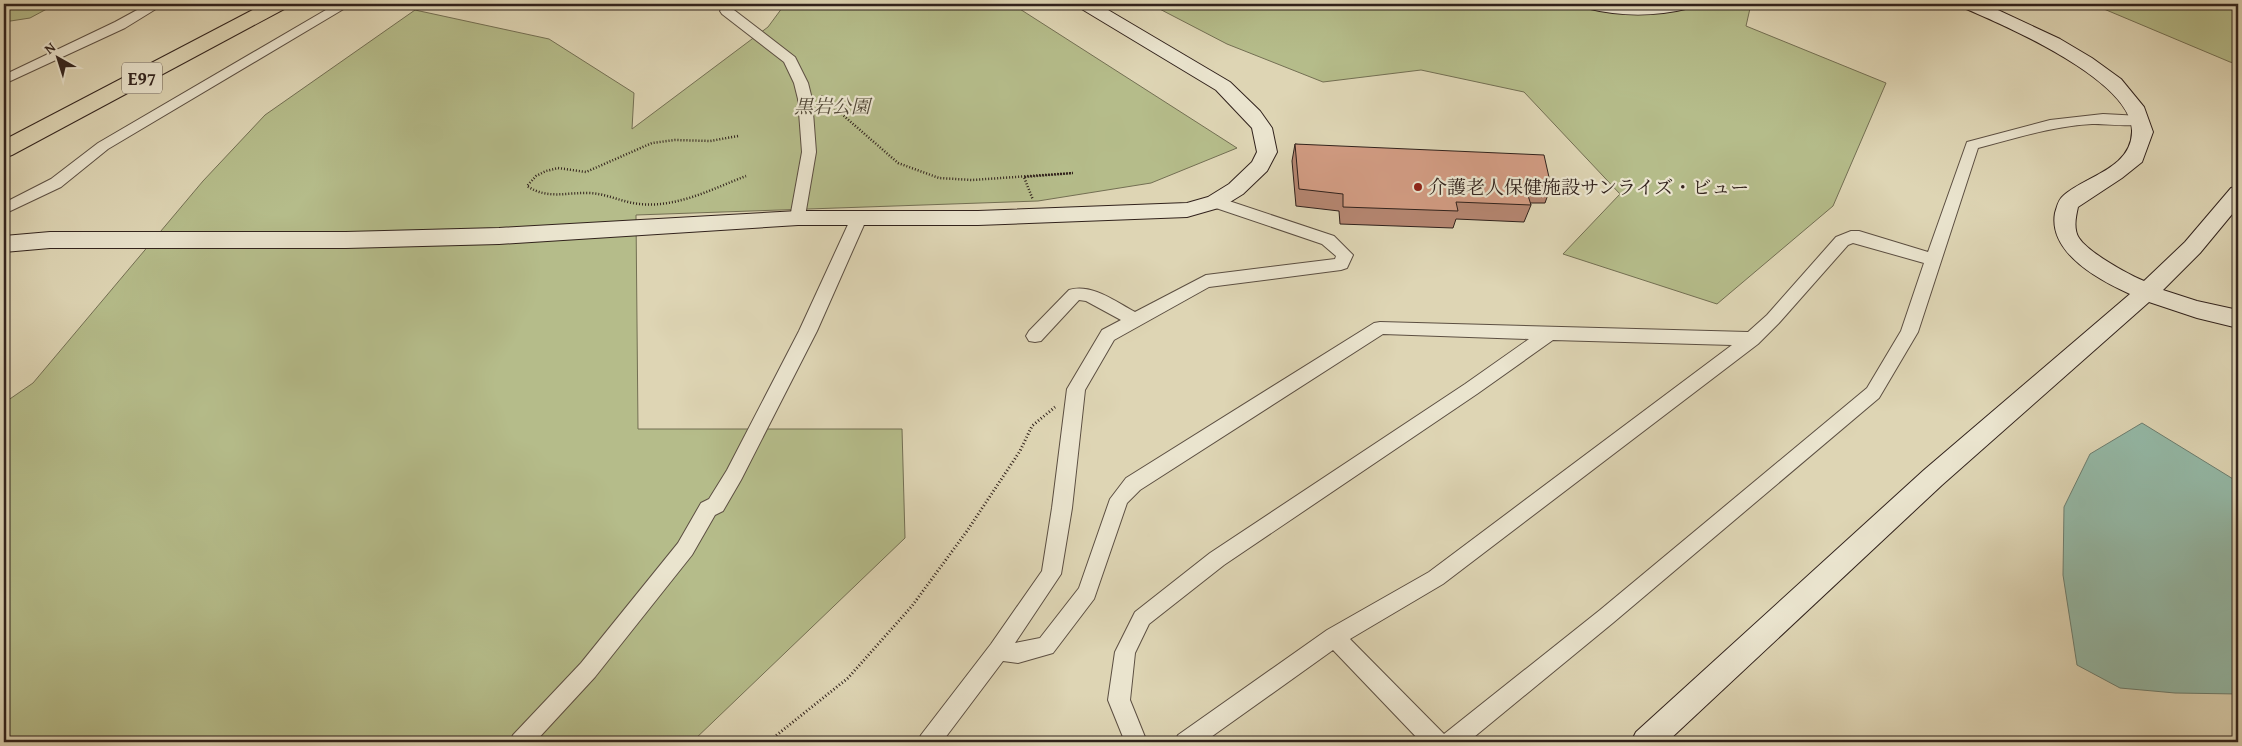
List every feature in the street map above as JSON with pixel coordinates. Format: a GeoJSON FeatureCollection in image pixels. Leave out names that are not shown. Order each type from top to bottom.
{"type":"FeatureCollection","features":[{"type":"Feature","properties":{"kind":"highway","name":"E97"},"geometry":{"type":"LineString","coordinates":[[4,150],[279,4]]}},
{"type":"Feature","properties":{"kind":"street"},"geometry":{"type":"LineString","coordinates":[[4,80],[120,25],[157,4]]}},
{"type":"Feature","properties":{"kind":"street"},"geometry":{"type":"LineString","coordinates":[[4,209],[56,183],[103,146],[345,4]]}},
{"type":"Feature","properties":{"kind":"street"},"geometry":{"type":"LineString","coordinates":[[731,4],[727,11],[790,60],[805,99],[809,152],[798,218]]}},
{"type":"Feature","properties":{"kind":"street"},"geometry":{"type":"LineString","coordinates":[[4,244],[50,240],[336,240],[499,236],[798,218],[1038,216],[1188,210],[1214,202],[1236,189],[1260,166],[1267,152],[1262,128],[1253,115],[1223,86],[1086,4]]}},
{"type":"Feature","properties":{"kind":"street"},"geometry":{"type":"LineString","coordinates":[[1592,4],[1638,10],[1671,8],[1684,4]]}},
{"type":"Feature","properties":{"kind":"street"},"geometry":{"type":"LineString","coordinates":[[1970,4],[2026,28],[2091,64],[2115,83],[2130,100],[2141,121],[2142,139],[2135,158],[2069,202],[2064,221],[2069,241],[2094,265],[2146,291],[2179,304],[2238,319]]}},
{"type":"Feature","properties":{"kind":"street"},"geometry":{"type":"LineString","coordinates":[[1451,742],[1607,616],[1873,393],[1909,332],[1972,145],[2044,126],[2075,121],[2098,119],[2141,121]]}},
{"type":"Feature","properties":{"kind":"street"},"geometry":{"type":"LineString","coordinates":[[1646,742],[2029,391],[2146,291],[2219,220],[2238,193]]}},
{"type":"Feature","properties":{"kind":"street"},"geometry":{"type":"LineString","coordinates":[[929,742],[998,651],[1051,574],[1062,508],[1076,389],[1108,334],[1206,281],[1341,264],[1345,255],[1328,240],[1214,202]]}},
{"type":"Feature","properties":{"kind":"street"},"geometry":{"type":"LineString","coordinates":[[521,742],[588,670],[685,548],[708,509],[716,505],[734,475],[808,331],[859,218]]}},
{"type":"Feature","properties":{"kind":"street"},"geometry":{"type":"LineString","coordinates":[[1186,742],[1334,637],[1436,578],[1752,339],[1773,319],[1842,241],[1851,237],[1859,237],[1933,260]]}},
{"type":"Feature","properties":{"kind":"street"},"geometry":{"type":"LineString","coordinates":[[1035,336],[1075,294],[1090,295],[1135,320]]}},
{"type":"Feature","properties":{"kind":"street"},"geometry":{"type":"LineString","coordinates":[[998,651],[1018,653],[1046,646],[1087,593],[1119,499],[1133,484],[1380,328],[1752,339]]}},
{"type":"Feature","properties":{"kind":"street"},"geometry":{"type":"LineString","coordinates":[[1136,742],[1119,700],[1125,652],[1142,618],[1217,559],[1471,389],[1551,332]]}},
{"type":"Feature","properties":{"kind":"street"},"geometry":{"type":"LineString","coordinates":[[1334,637],[1436,742]]}},
{"type":"Feature","properties":{"kind":"path"},"geometry":{"type":"LineString","coordinates":[[798,77],[898,163],[939,178],[972,180],[1073,173],[1034,176]]}},
{"type":"Feature","properties":{"kind":"path"},"geometry":{"type":"LineString","coordinates":[[738,136],[710,141],[675,140],[652,142],[586,172],[558,168],[546,171],[536,176],[527,186],[535,192],[567,196],[590,193],[641,205],[668,203],[746,176]]}},
{"type":"Feature","properties":{"kind":"path"},"geometry":{"type":"LineString","coordinates":[[1024,177],[1038,216]]}},
{"type":"Feature","properties":{"kind":"path"},"geometry":{"type":"LineString","coordinates":[[768,742],[848,678],[912,606],[967,531],[1020,450],[1032,426],[1076,389]]}},
{"type":"Feature","properties":{"kind":"green space"},"geometry":{"type":"Polygon","coordinates":[[[4,4],[56,4],[30,18],[4,22],[4,4]]]}},
{"type":"Feature","properties":{"kind":"green space","name":"黒岩公園"},"geometry":{"type":"Polygon","coordinates":[[[785,4],[1012,4],[1237,148],[1151,183],[1038,201],[636,215],[638,429],[902,429],[905,538],[692,742],[4,742],[4,403],[33,383],[203,181],[265,115],[415,10],[549,39],[634,93],[632,129],[768,27],[785,4]]]}},
{"type":"Feature","properties":{"kind":"green space"},"geometry":{"type":"Polygon","coordinates":[[[1150,4],[1751,4],[1746,26],[1886,83],[1833,206],[1717,304],[1563,254],[1620,194],[1524,92],[1421,70],[1323,82],[1227,44],[1150,4]]]}},
{"type":"Feature","properties":{"kind":"green space"},"geometry":{"type":"Polygon","coordinates":[[[2092,4],[2238,4],[2238,64],[2230,62],[2092,4]]]}},
{"type":"Feature","properties":{"kind":"shaded area"},"geometry":{"type":"Polygon","coordinates":[[[2142,423],[2238,482],[2238,694],[2175,693],[2120,688],[2077,665],[2063,575],[2064,507],[2090,454],[2142,423]]]}},
{"type":"Feature","properties":{"kind":"building","name":"介護老人保健施設サンライズ・ビュー"},"geometry":{"type":"Polygon","coordinates":[[[1295,144],[1544,155],[1551,186],[1525,186],[1531,205],[1456,202],[1458,211],[1343,207],[1343,194],[1299,189],[1295,144]]]}},
{"type":"Feature","properties":{"kind":"place","name":"介護老人保健施設サンライズ・ビュー"},"geometry":{"type":"Point","coordinates":[1418,187]}}]}
